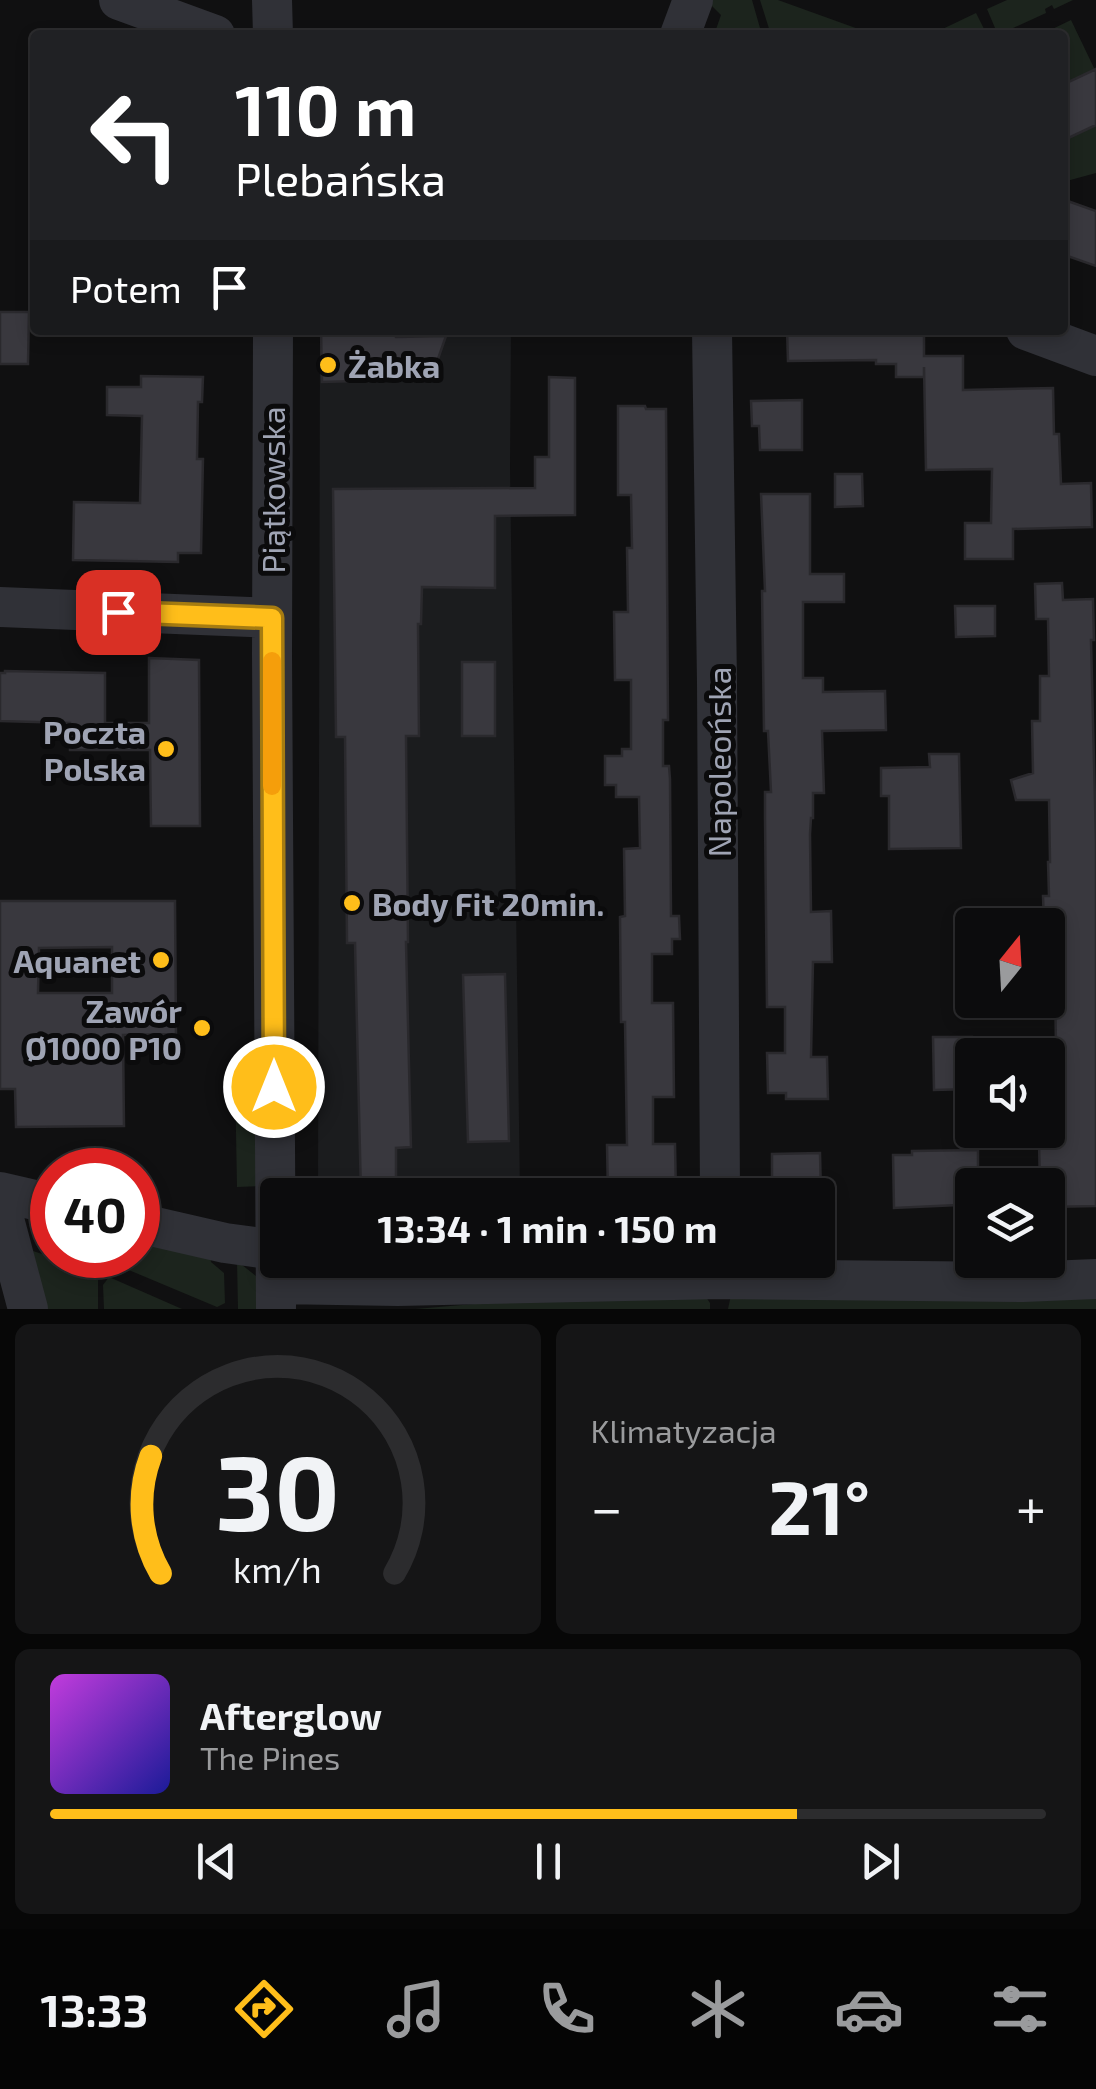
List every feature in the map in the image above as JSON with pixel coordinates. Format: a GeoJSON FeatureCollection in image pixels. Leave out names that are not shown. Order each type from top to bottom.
{"type":"FeatureCollection","features":[{"type":"Feature","properties":{"kind":"street"},"geometry":{"type":"LineString","coordinates":[[119,0],[201,30]]}},
{"type":"Feature","properties":{"kind":"street"},"geometry":{"type":"LineString","coordinates":[[272,0],[272,30]]}},
{"type":"Feature","properties":{"kind":"street"},"geometry":{"type":"LineString","coordinates":[[682,30],[693,0]]}},
{"type":"Feature","properties":{"kind":"street","name":"Piątkowska"},"geometry":{"type":"LineString","coordinates":[[273,335],[276,1281]]}},
{"type":"Feature","properties":{"kind":"street","name":"Napoleońska"},"geometry":{"type":"LineString","coordinates":[[712,335],[720,1178]]}},
{"type":"Feature","properties":{"kind":"street"},"geometry":{"type":"LineString","coordinates":[[1039,335],[1096,356]]}},
{"type":"Feature","properties":{"kind":"street"},"geometry":{"type":"LineString","coordinates":[[0,607],[272,618]]}},
{"type":"Feature","properties":{"kind":"street"},"geometry":{"type":"LineString","coordinates":[[0,1192],[30,1199]]}},
{"type":"Feature","properties":{"kind":"street"},"geometry":{"type":"LineString","coordinates":[[0,1204],[28,1309]]}},
{"type":"Feature","properties":{"kind":"street"},"geometry":{"type":"LineString","coordinates":[[160,1228],[225,1243],[276,1281],[398,1286],[1096,1279]]}},
{"type":"Feature","properties":{"kind":"shaded area"},"geometry":{"type":"Polygon","coordinates":[[[706,0],[752,0],[761,30],[716,30],[721,15],[706,0]]]}},
{"type":"Feature","properties":{"kind":"shaded area"},"geometry":{"type":"Polygon","coordinates":[[[760,0],[778,0],[861,30],[769,30],[760,0]]]}},
{"type":"Feature","properties":{"kind":"shaded area"},"geometry":{"type":"Polygon","coordinates":[[[1007,0],[1073,0],[1054,9],[1052,5],[1045,9],[1046,13],[1009,30],[996,30],[987,9],[1007,0]]]}},
{"type":"Feature","properties":{"kind":"shaded area"},"geometry":{"type":"Polygon","coordinates":[[[976,13],[984,30],[940,30],[976,13]]]}},
{"type":"Feature","properties":{"kind":"shaded area"},"geometry":{"type":"Polygon","coordinates":[[[1071,20],[1095,70],[1068,83],[1068,30],[1050,30],[1071,20]]]}},
{"type":"Feature","properties":{"kind":"shaded area"},"geometry":{"type":"Polygon","coordinates":[[[1096,125],[1096,173],[1068,181],[1068,138],[1096,125]]]}},
{"type":"Feature","properties":{"kind":"shaded area"},"geometry":{"type":"Polygon","coordinates":[[[320,335],[511,335],[520,1178],[318,1178],[320,335]]]}},
{"type":"Feature","properties":{"kind":"shaded area"},"geometry":{"type":"Polygon","coordinates":[[[235,1077],[246,1077],[260,1145],[260,1186],[237,1187],[235,1077]]]}},
{"type":"Feature","properties":{"kind":"shaded area"},"geometry":{"type":"Polygon","coordinates":[[[160,1241],[210,1253],[211,1262],[224,1273],[225,1303],[217,1307],[148,1278],[160,1278],[160,1241]]]}},
{"type":"Feature","properties":{"kind":"shaded area"},"geometry":{"type":"Polygon","coordinates":[[[237,1261],[256,1276],[258,1309],[238,1309],[237,1261]]]}},
{"type":"Feature","properties":{"kind":"shaded area"},"geometry":{"type":"Polygon","coordinates":[[[38,1278],[98,1278],[98,1309],[43,1309],[38,1278]]]}},
{"type":"Feature","properties":{"kind":"shaded area"},"geometry":{"type":"Polygon","coordinates":[[[111,1278],[182,1309],[104,1309],[103,1285],[111,1278]]]}},
{"type":"Feature","properties":{"kind":"shaded area"},"geometry":{"type":"Polygon","coordinates":[[[1096,1288],[1096,1309],[728,1309],[731,1295],[1096,1288]]]}},
{"type":"Feature","properties":{"kind":"shaded area"},"geometry":{"type":"Polygon","coordinates":[[[706,1297],[710,1309],[415,1309],[509,1301],[706,1297]]]}},
{"type":"Feature","properties":{"kind":"building"},"geometry":{"type":"Polygon","coordinates":[[[1096,69],[1096,125],[1068,138],[1068,82],[1096,69]]]}},
{"type":"Feature","properties":{"kind":"building"},"geometry":{"type":"Polygon","coordinates":[[[1068,201],[1096,211],[1096,266],[1068,256],[1068,201]]]}},
{"type":"Feature","properties":{"kind":"building"},"geometry":{"type":"Polygon","coordinates":[[[0,312],[29,312],[28,364],[0,364],[0,312]]]}},
{"type":"Feature","properties":{"kind":"building"},"geometry":{"type":"Polygon","coordinates":[[[321,335],[446,336],[431,379],[322,382],[321,335]]]}},
{"type":"Feature","properties":{"kind":"building"},"geometry":{"type":"Polygon","coordinates":[[[787,335],[924,335],[924,356],[963,356],[963,390],[1053,388],[1061,484],[1091,483],[1092,527],[1013,529],[1013,559],[965,559],[965,523],[991,523],[992,469],[926,470],[924,367],[924,377],[896,377],[896,364],[876,364],[876,360],[788,361],[787,335]]]}},
{"type":"Feature","properties":{"kind":"building"},"geometry":{"type":"Polygon","coordinates":[[[141,376],[203,377],[202,402],[198,402],[197,459],[203,459],[201,553],[178,553],[178,562],[73,560],[74,502],[140,503],[142,416],[107,415],[107,387],[141,387],[141,376]]]}},
{"type":"Feature","properties":{"kind":"building"},"geometry":{"type":"Polygon","coordinates":[[[549,377],[575,378],[575,515],[495,516],[495,588],[422,587],[418,624],[419,736],[406,736],[411,1147],[396,1148],[396,1178],[361,1178],[355,943],[347,943],[345,737],[336,737],[333,489],[535,488],[535,457],[549,457],[549,377]]]}},
{"type":"Feature","properties":{"kind":"building"},"geometry":{"type":"Polygon","coordinates":[[[802,400],[802,450],[760,450],[759,426],[752,426],[751,401],[802,400]]]}},
{"type":"Feature","properties":{"kind":"building"},"geometry":{"type":"Polygon","coordinates":[[[618,406],[666,409],[668,720],[663,720],[663,766],[669,766],[670,779],[671,916],[679,916],[680,939],[672,939],[672,954],[652,954],[652,1003],[673,1003],[674,1097],[653,1097],[653,1144],[675,1144],[676,1178],[608,1178],[607,1145],[627,1145],[620,917],[625,916],[624,849],[640,848],[639,797],[616,797],[616,785],[605,785],[605,756],[622,756],[622,749],[631,749],[631,680],[615,680],[614,612],[628,612],[631,495],[618,495],[618,406]]]}},
{"type":"Feature","properties":{"kind":"building"},"geometry":{"type":"Polygon","coordinates":[[[835,474],[862,474],[863,506],[835,507],[835,474]]]}},
{"type":"Feature","properties":{"kind":"building"},"geometry":{"type":"Polygon","coordinates":[[[761,494],[810,494],[810,574],[844,574],[844,602],[803,602],[803,678],[823,678],[823,692],[885,691],[886,730],[822,731],[824,793],[813,793],[811,912],[831,911],[832,962],[813,962],[811,1057],[827,1057],[828,1099],[786,1099],[786,1093],[768,1093],[767,1053],[785,1053],[785,1007],[767,1007],[765,792],[771,792],[768,731],[764,731],[761,494]]]}},
{"type":"Feature","properties":{"kind":"building"},"geometry":{"type":"Polygon","coordinates":[[[1062,583],[1063,600],[1093,599],[1096,1206],[1065,1207],[1065,1168],[1040,1168],[1039,1148],[1065,1148],[1065,1038],[1056,1038],[1056,1018],[1065,1018],[1065,908],[1043,908],[1043,896],[1049,896],[1049,800],[1016,800],[1011,780],[1033,773],[1032,721],[1040,721],[1040,676],[1049,676],[1048,619],[1036,619],[1035,584],[1062,583]]]}},
{"type":"Feature","properties":{"kind":"building"},"geometry":{"type":"Polygon","coordinates":[[[955,606],[995,606],[995,636],[956,637],[955,606]]]}},
{"type":"Feature","properties":{"kind":"building"},"geometry":{"type":"Polygon","coordinates":[[[149,658],[199,660],[200,826],[151,826],[150,750],[70,750],[70,723],[0,721],[0,673],[5,671],[105,673],[105,723],[149,723],[149,658]]]}},
{"type":"Feature","properties":{"kind":"building"},"geometry":{"type":"Polygon","coordinates":[[[462,662],[495,662],[495,736],[462,736],[462,662]]]}},
{"type":"Feature","properties":{"kind":"building"},"geometry":{"type":"Polygon","coordinates":[[[929,754],[959,754],[961,848],[889,849],[889,796],[881,796],[881,768],[930,767],[929,754]]]}},
{"type":"Feature","properties":{"kind":"building"},"geometry":{"type":"Polygon","coordinates":[[[0,901],[175,901],[176,1034],[123,1035],[124,1126],[16,1127],[15,1089],[0,1089],[0,901]],[[112,947],[39,948],[38,993],[112,993],[112,947]]]}},
{"type":"Feature","properties":{"kind":"building"},"geometry":{"type":"Polygon","coordinates":[[[505,974],[509,1141],[468,1142],[463,975],[505,974]]]}},
{"type":"Feature","properties":{"kind":"building"},"geometry":{"type":"Polygon","coordinates":[[[933,1037],[972,1037],[955,1038],[955,1089],[934,1090],[933,1037]]]}},
{"type":"Feature","properties":{"kind":"building"},"geometry":{"type":"Polygon","coordinates":[[[978,1150],[978,1168],[955,1168],[955,1205],[894,1208],[893,1155],[912,1155],[912,1151],[978,1150]]]}},
{"type":"Feature","properties":{"kind":"building"},"geometry":{"type":"Polygon","coordinates":[[[820,1153],[821,1178],[772,1178],[772,1154],[820,1153]]]}},
{"type":"Feature","properties":{"kind":"slow traffic"},"geometry":{"type":"LineString","coordinates":[[272,661],[272,786]]}},
{"type":"Feature","properties":{"kind":"place","name":"Żabka"},"geometry":{"type":"Point","coordinates":[328,365]}},
{"type":"Feature","properties":{"kind":"place","name":"Poczta Polska"},"geometry":{"type":"Point","coordinates":[166,749]}},
{"type":"Feature","properties":{"kind":"place","name":"Body Fit 20min."},"geometry":{"type":"Point","coordinates":[352,903]}},
{"type":"Feature","properties":{"kind":"place","name":"Aquanet"},"geometry":{"type":"Point","coordinates":[161,960]}},
{"type":"Feature","properties":{"kind":"place","name":"Zawór Ø1000 P10"},"geometry":{"type":"Point","coordinates":[202,1028]}},
{"type":"Feature","properties":{"kind":"route"},"geometry":{"type":"LineString","coordinates":[[118,612],[272,618],[274,1087]]}}]}
